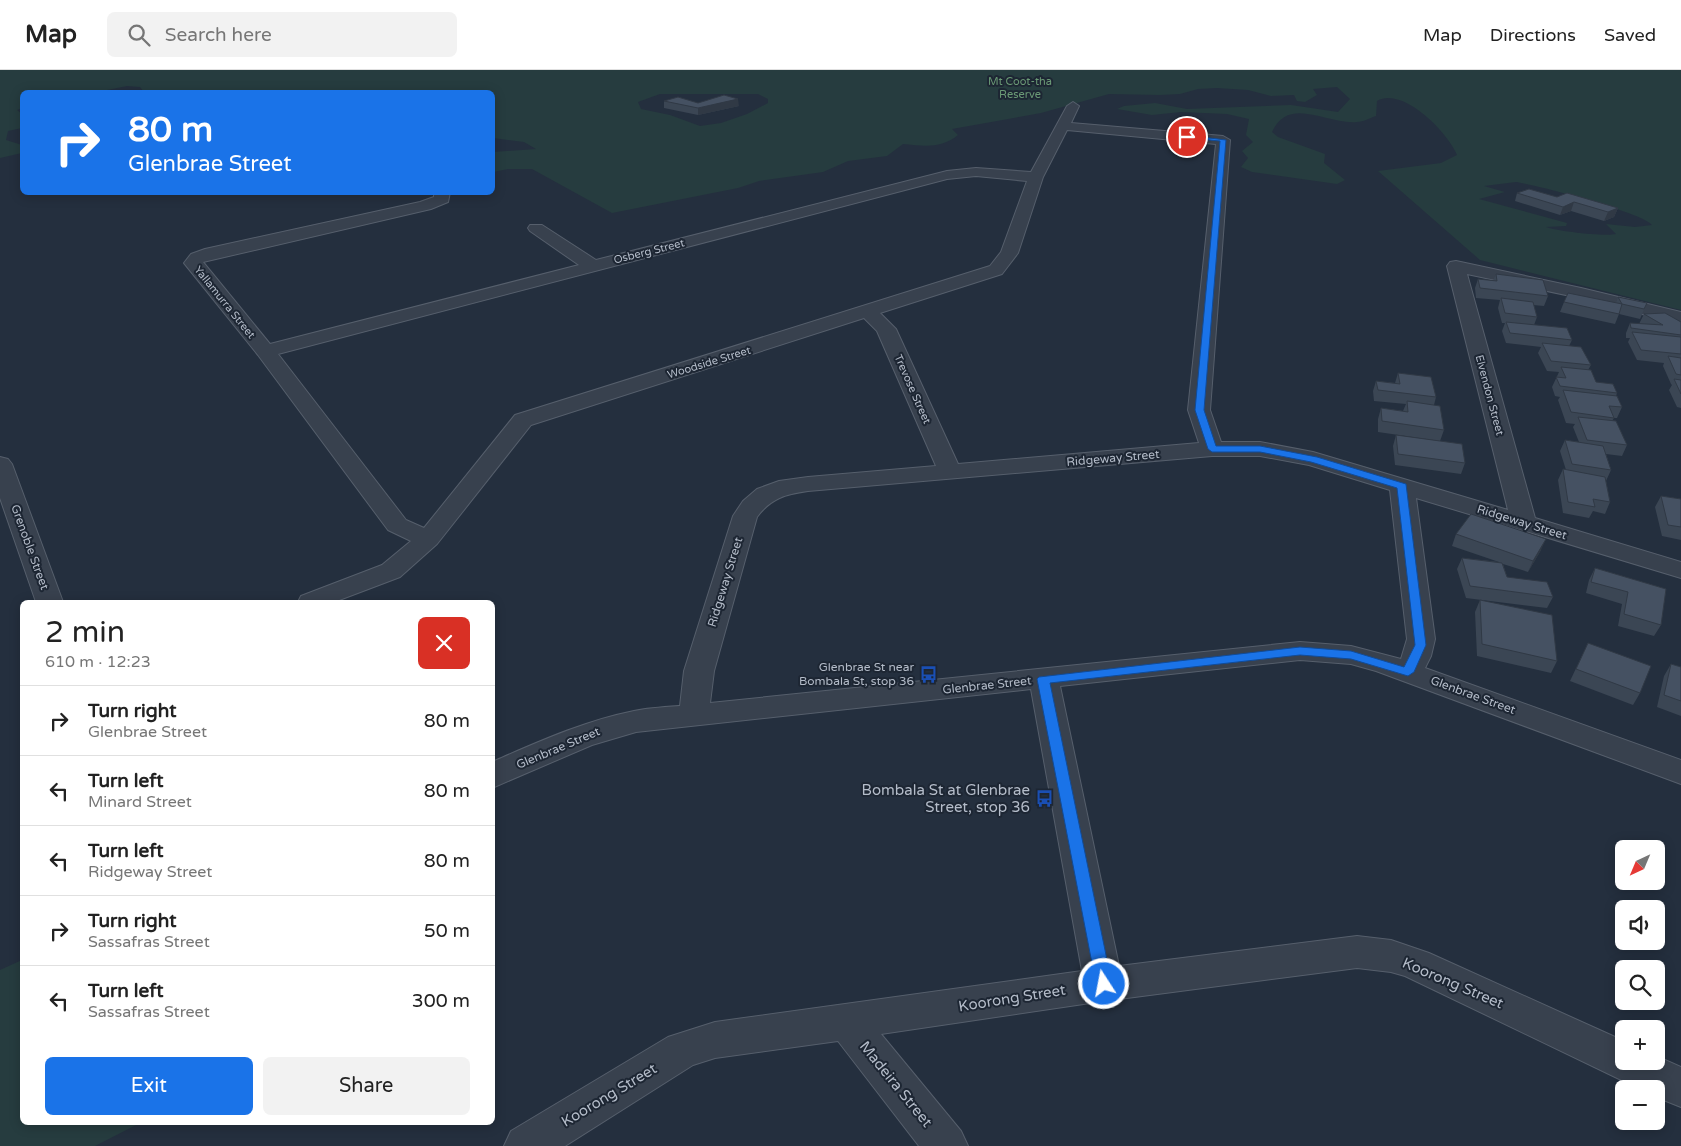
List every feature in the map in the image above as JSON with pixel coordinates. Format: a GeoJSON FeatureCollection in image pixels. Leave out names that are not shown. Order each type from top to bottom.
{"type":"FeatureCollection","features":[{"type":"Feature","properties":{"kind":"street","name":"Woodside Street"},"geometry":{"type":"LineString","coordinates":[[316,600],[391,571],[428,539],[523,420],[996,270],[1008,253],[1036,178],[1072,106]]}},
{"type":"Feature","properties":{"kind":"street"},"geometry":{"type":"LineString","coordinates":[[1062,126],[1223,140],[1199,410],[1212,449]]}},
{"type":"Feature","properties":{"kind":"street","name":"Osberg Street"},"geometry":{"type":"LineString","coordinates":[[265,351],[961,172],[1036,178]]}},
{"type":"Feature","properties":{"kind":"street","name":"Yallamurra Street"},"geometry":{"type":"LineString","coordinates":[[428,539],[397,525],[265,351],[194,263],[197,258],[425,206],[442,199],[442,195]]}},
{"type":"Feature","properties":{"kind":"street"},"geometry":{"type":"LineString","coordinates":[[536,228],[592,266]]}},
{"type":"Feature","properties":{"kind":"street","name":"Elvendon Street"},"geometry":{"type":"LineString","coordinates":[[1524,523],[1456,266],[1581,293],[1681,318]]}},
{"type":"Feature","properties":{"kind":"street","name":"Trevose Street"},"geometry":{"type":"LineString","coordinates":[[868,312],[886,329],[950,472]]}},
{"type":"Feature","properties":{"kind":"street","name":"Ridgeway Street"},"geometry":{"type":"LineString","coordinates":[[694,714],[699,671],[745,516],[756,499],[772,490],[799,485],[1212,449],[1260,449],[1313,459],[1681,570]]}},
{"type":"Feature","properties":{"kind":"street","name":"Grenoble Street"},"geometry":{"type":"LineString","coordinates":[[0,464],[49,600]]}},
{"type":"Feature","properties":{"kind":"street"},"geometry":{"type":"LineString","coordinates":[[1402,486],[1421,639],[1417,656],[1408,672]]}},
{"type":"Feature","properties":{"kind":"street","name":"Glenbrae Street"},"geometry":{"type":"LineString","coordinates":[[495,775],[568,741],[636,721],[1300,651],[1351,655],[1408,672],[1681,772]]}},
{"type":"Feature","properties":{"kind":"street"},"geometry":{"type":"LineString","coordinates":[[1044,679],[1104,984]]}},
{"type":"Feature","properties":{"kind":"street","name":"Koorong Street"},"geometry":{"type":"LineString","coordinates":[[526,1146],[682,1050],[715,1040],[1019,998],[1104,984],[1332,954],[1358,952],[1391,956],[1447,978],[1615,1057]]}},
{"type":"Feature","properties":{"kind":"street","name":"Madeira Street"},"geometry":{"type":"LineString","coordinates":[[846,1022],[946,1146]]}},
{"type":"Feature","properties":{"kind":"street","name":"Koorong Street"},"geometry":{"type":"LineString","coordinates":[[1643,1070],[1681,1088]]}},
{"type":"Feature","properties":{"kind":"green space","name":"Mt Coot-tha Reserve"},"geometry":{"type":"Polygon","coordinates":[[[0,70],[1681,70],[1681,310],[1480,260],[1378,171],[1441,163],[1457,155],[1435,124],[1411,106],[1399,100],[1388,98],[1377,101],[1376,116],[1359,122],[1345,122],[1298,113],[1288,115],[1279,121],[1272,132],[1278,137],[1325,154],[1324,163],[1345,180],[1337,184],[1252,172],[1241,167],[1248,158],[1242,151],[1253,142],[1246,135],[1249,119],[1227,114],[1181,112],[1152,115],[1117,109],[1124,106],[1155,103],[1187,109],[1291,105],[1338,112],[1350,99],[1337,87],[1313,89],[1317,95],[1305,102],[1297,101],[1294,95],[1271,96],[1248,90],[1217,88],[1198,89],[1180,94],[1109,94],[1041,113],[952,129],[958,135],[939,145],[903,144],[887,156],[848,161],[823,172],[759,181],[738,188],[612,213],[532,169],[508,169],[495,172],[495,152],[536,149],[524,142],[495,138],[495,90],[142,90],[140,87],[127,86],[107,90],[20,90],[20,109],[17,110],[20,112],[20,128],[8,131],[6,140],[20,144],[20,153],[0,158],[0,70]],[[660,94],[638,102],[641,109],[670,115],[700,126],[721,123],[747,114],[768,103],[768,99],[758,94],[660,94]],[[1516,182],[1484,186],[1505,192],[1479,199],[1567,223],[1566,226],[1546,227],[1570,232],[1611,235],[1616,234],[1606,224],[1635,227],[1652,225],[1645,220],[1611,207],[1545,188],[1516,182]]]}},
{"type":"Feature","properties":{"kind":"green space"},"geometry":{"type":"Polygon","coordinates":[[[20,961],[20,1125],[136,1125],[95,1146],[0,1146],[0,970],[20,961]]]}},
{"type":"Feature","properties":{"kind":"building"},"geometry":{"type":"Polygon","coordinates":[[[724,95],[738,99],[698,108],[664,101],[678,97],[698,103],[724,95]]]}},
{"type":"Feature","properties":{"kind":"building"},"geometry":{"type":"Polygon","coordinates":[[[1529,189],[1557,197],[1567,193],[1618,208],[1608,212],[1574,202],[1563,207],[1517,193],[1529,189]]]}},
{"type":"Feature","properties":{"kind":"building"},"geometry":{"type":"Polygon","coordinates":[[[1496,274],[1543,280],[1548,296],[1480,288],[1478,279],[1497,281],[1496,274]]]}},
{"type":"Feature","properties":{"kind":"building"},"geometry":{"type":"Polygon","coordinates":[[[1568,293],[1622,304],[1619,314],[1564,302],[1568,293]]]}},
{"type":"Feature","properties":{"kind":"building"},"geometry":{"type":"Polygon","coordinates":[[[1618,297],[1647,303],[1644,309],[1622,304],[1618,297]]]}},
{"type":"Feature","properties":{"kind":"building"},"geometry":{"type":"Polygon","coordinates":[[[1501,298],[1533,302],[1537,317],[1505,313],[1501,298]]]}},
{"type":"Feature","properties":{"kind":"building"},"geometry":{"type":"Polygon","coordinates":[[[1665,313],[1681,322],[1681,335],[1631,328],[1630,323],[1663,325],[1644,314],[1665,313]]]}},
{"type":"Feature","properties":{"kind":"building"},"geometry":{"type":"Polygon","coordinates":[[[1506,322],[1567,328],[1572,340],[1510,333],[1506,322]]]}},
{"type":"Feature","properties":{"kind":"building"},"geometry":{"type":"Polygon","coordinates":[[[1632,332],[1681,337],[1681,354],[1641,350],[1632,332]]]}},
{"type":"Feature","properties":{"kind":"building"},"geometry":{"type":"Polygon","coordinates":[[[1542,343],[1581,347],[1591,365],[1551,361],[1542,343]]]}},
{"type":"Feature","properties":{"kind":"building"},"geometry":{"type":"Polygon","coordinates":[[[1668,356],[1681,358],[1681,375],[1676,374],[1668,356]]]}},
{"type":"Feature","properties":{"kind":"building"},"geometry":{"type":"Polygon","coordinates":[[[1561,367],[1591,370],[1596,382],[1613,384],[1617,393],[1560,386],[1556,377],[1566,378],[1561,367]]]}},
{"type":"Feature","properties":{"kind":"building"},"geometry":{"type":"Polygon","coordinates":[[[1398,373],[1431,377],[1436,397],[1378,390],[1376,381],[1400,384],[1398,373]]]}},
{"type":"Feature","properties":{"kind":"building"},"geometry":{"type":"Polygon","coordinates":[[[1674,379],[1681,380],[1681,394],[1674,379]]]}},
{"type":"Feature","properties":{"kind":"building"},"geometry":{"type":"Polygon","coordinates":[[[1563,390],[1617,396],[1622,407],[1609,406],[1614,418],[1571,412],[1563,390]]]}},
{"type":"Feature","properties":{"kind":"building"},"geometry":{"type":"Polygon","coordinates":[[[1407,401],[1440,406],[1444,430],[1382,421],[1381,408],[1408,412],[1407,401]]]}},
{"type":"Feature","properties":{"kind":"building"},"geometry":{"type":"Polygon","coordinates":[[[1578,417],[1616,421],[1627,445],[1587,440],[1578,417]]]}},
{"type":"Feature","properties":{"kind":"building"},"geometry":{"type":"Polygon","coordinates":[[[1396,435],[1462,444],[1465,463],[1398,454],[1396,435]]]}},
{"type":"Feature","properties":{"kind":"building"},"geometry":{"type":"Polygon","coordinates":[[[1565,440],[1603,446],[1611,470],[1572,464],[1565,440]]]}},
{"type":"Feature","properties":{"kind":"building"},"geometry":{"type":"Polygon","coordinates":[[[1563,469],[1605,477],[1610,502],[1593,499],[1595,507],[1568,502],[1563,469]]]}},
{"type":"Feature","properties":{"kind":"building"},"geometry":{"type":"Polygon","coordinates":[[[1661,496],[1681,499],[1681,527],[1668,525],[1661,496]]]}},
{"type":"Feature","properties":{"kind":"building"},"geometry":{"type":"Polygon","coordinates":[[[1471,514],[1546,539],[1533,561],[1456,534],[1471,514]]]}},
{"type":"Feature","properties":{"kind":"building"},"geometry":{"type":"Polygon","coordinates":[[[1462,558],[1502,563],[1507,577],[1547,582],[1553,597],[1470,586],[1462,558]]]}},
{"type":"Feature","properties":{"kind":"building"},"geometry":{"type":"Polygon","coordinates":[[[1595,568],[1666,589],[1661,625],[1624,614],[1628,592],[1591,582],[1595,568]]]}},
{"type":"Feature","properties":{"kind":"building"},"geometry":{"type":"Polygon","coordinates":[[[1480,600],[1552,615],[1557,661],[1482,644],[1480,600]]]}},
{"type":"Feature","properties":{"kind":"building"},"geometry":{"type":"Polygon","coordinates":[[[1588,643],[1651,666],[1640,693],[1576,669],[1588,643]]]}},
{"type":"Feature","properties":{"kind":"building"},"geometry":{"type":"Polygon","coordinates":[[[1671,664],[1681,667],[1681,701],[1664,695],[1671,664]]]}},
{"type":"Feature","properties":{"kind":"place","name":"Glenbrae St near Bombala St, stop 36"},"geometry":{"type":"Point","coordinates":[928,674]}},
{"type":"Feature","properties":{"kind":"place","name":"Bombala St at Glenbrae Street, stop 36"},"geometry":{"type":"Point","coordinates":[1044,799]}},
{"type":"Feature","properties":{"kind":"route"},"geometry":{"type":"LineString","coordinates":[[1104,984],[1044,679],[1300,651],[1351,655],[1408,672],[1417,656],[1421,639],[1402,486],[1313,459],[1260,449],[1212,449],[1199,410],[1223,140],[1187,137]]}}]}
